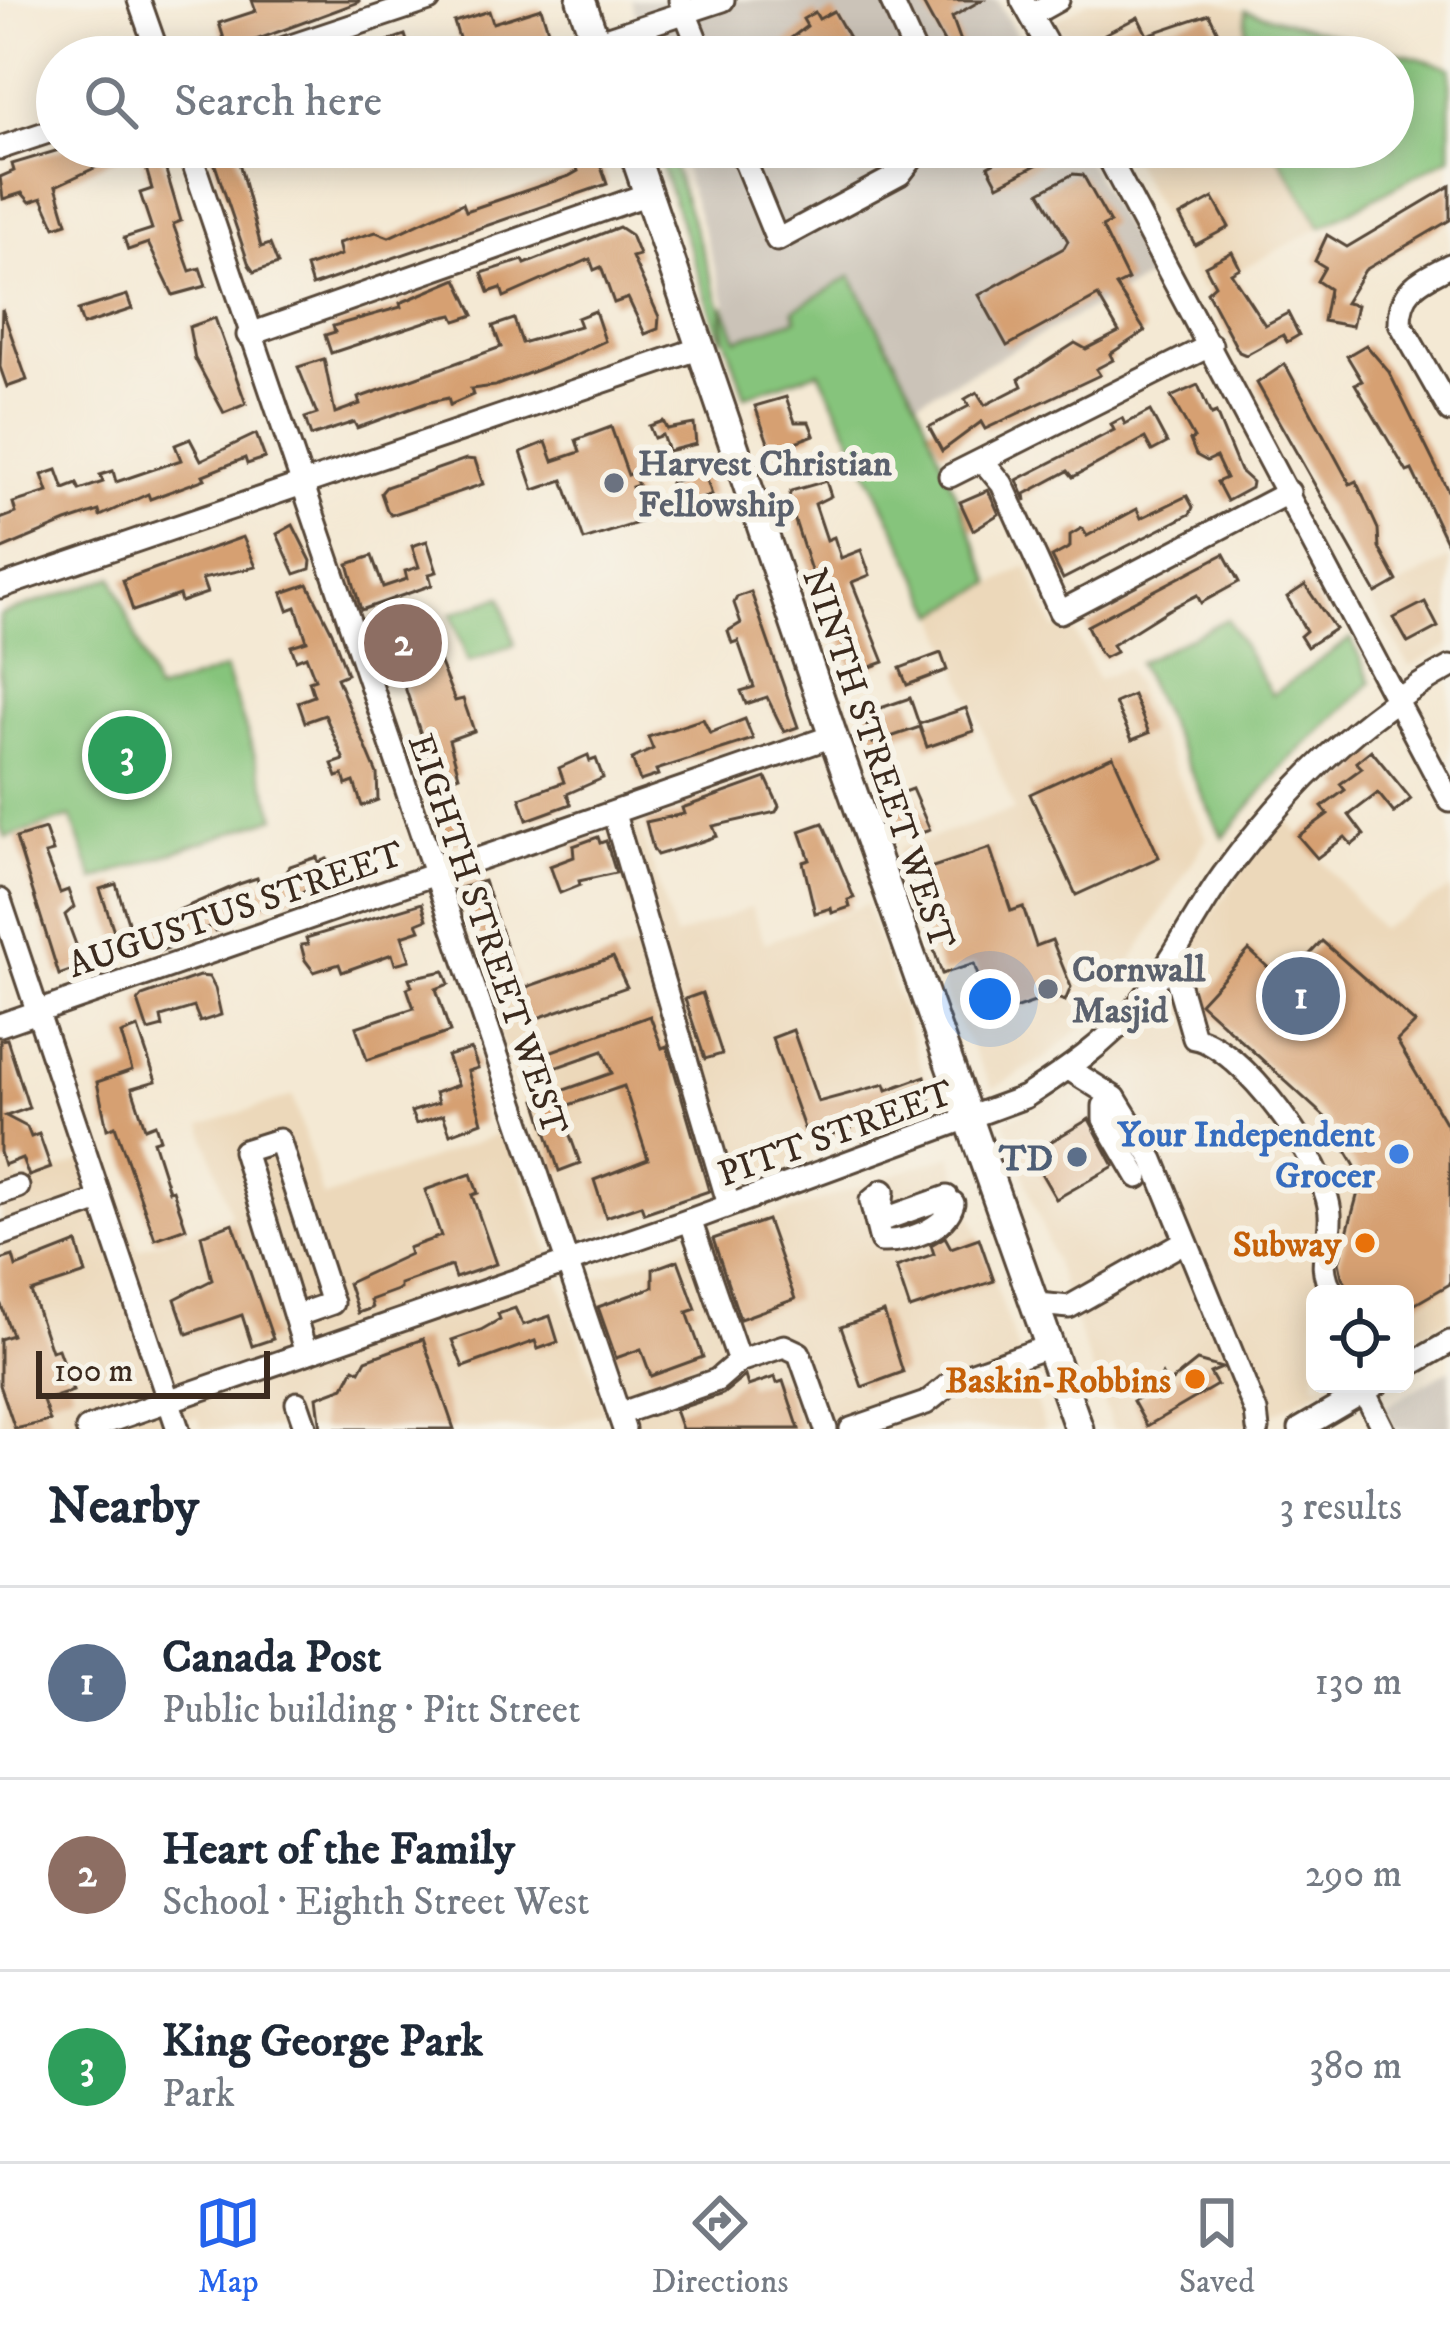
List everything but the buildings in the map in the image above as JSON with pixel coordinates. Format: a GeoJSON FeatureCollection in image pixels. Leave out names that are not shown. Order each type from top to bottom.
{"type":"FeatureCollection","features":[{"type":"Feature","properties":{"kind":"main road"},"geometry":{"type":"LineString","coordinates":[[581,0],[593,36]]}},
{"type":"Feature","properties":{"kind":"main road","name":"NINTH STREET WEST"},"geometry":{"type":"LineString","coordinates":[[639,168],[832,736],[1079,1429]]}},
{"type":"Feature","properties":{"kind":"street"},"geometry":{"type":"LineString","coordinates":[[139,0],[152,36]]}},
{"type":"Feature","properties":{"kind":"street"},"geometry":{"type":"LineString","coordinates":[[306,36],[366,10],[429,0]]}},
{"type":"Feature","properties":{"kind":"street"},"geometry":{"type":"LineString","coordinates":[[626,36],[683,8],[724,0]]}},
{"type":"Feature","properties":{"kind":"street"},"geometry":{"type":"LineString","coordinates":[[891,0],[907,36]]}},
{"type":"Feature","properties":{"kind":"street"},"geometry":{"type":"LineString","coordinates":[[1042,36],[1026,8],[1058,0]]}},
{"type":"Feature","properties":{"kind":"street"},"geometry":{"type":"LineString","coordinates":[[683,8],[694,36]]}},
{"type":"Feature","properties":{"kind":"street"},"geometry":{"type":"LineString","coordinates":[[0,148],[36,136]]}},
{"type":"Feature","properties":{"kind":"street","name":"EIGHTH STREET WEST"},"geometry":{"type":"LineString","coordinates":[[195,168],[621,1421]]}},
{"type":"Feature","properties":{"kind":"street"},"geometry":{"type":"LineString","coordinates":[[748,168],[777,240],[905,168]]}},
{"type":"Feature","properties":{"kind":"street"},"geometry":{"type":"LineString","coordinates":[[1114,168],[1450,801]]}},
{"type":"Feature","properties":{"kind":"street"},"geometry":{"type":"LineString","coordinates":[[248,335],[648,194]]}},
{"type":"Feature","properties":{"kind":"street"},"geometry":{"type":"LineString","coordinates":[[1450,265],[1411,286],[1403,298],[1400,322],[1450,411]]}},
{"type":"Feature","properties":{"kind":"street"},"geometry":{"type":"LineString","coordinates":[[950,476],[1211,345]]}},
{"type":"Feature","properties":{"kind":"street"},"geometry":{"type":"LineString","coordinates":[[0,587],[700,348]]}},
{"type":"Feature","properties":{"kind":"street"},"geometry":{"type":"LineString","coordinates":[[983,461],[1002,484],[1060,612],[1289,492]]}},
{"type":"Feature","properties":{"kind":"street","name":"PITT STREET"},"geometry":{"type":"LineString","coordinates":[[87,1429],[690,1220],[1024,1097],[1069,1069],[1137,1006],[1272,812],[1325,756],[1394,697],[1450,667]]}},
{"type":"Feature","properties":{"kind":"street","name":"AUGUSTUS STREET"},"geometry":{"type":"LineString","coordinates":[[0,1025],[832,736]]}},
{"type":"Feature","properties":{"kind":"street"},"geometry":{"type":"LineString","coordinates":[[614,814],[729,1205]]}},
{"type":"Feature","properties":{"kind":"street"},"geometry":{"type":"LineString","coordinates":[[0,900],[178,1429]]}},
{"type":"Feature","properties":{"kind":"street"},"geometry":{"type":"LineString","coordinates":[[1171,958],[1194,1038],[1213,1041],[1290,1118],[1319,1173],[1330,1214],[1321,1272],[1328,1285]]}},
{"type":"Feature","properties":{"kind":"street"},"geometry":{"type":"LineString","coordinates":[[1069,1069],[1115,1098],[1157,1167],[1257,1420]]}},
{"type":"Feature","properties":{"kind":"street"},"geometry":{"type":"LineString","coordinates":[[1115,1098],[1104,1106],[1104,1119],[1138,1177]]}},
{"type":"Feature","properties":{"kind":"street"},"geometry":{"type":"LineString","coordinates":[[295,1316],[332,1304],[279,1140],[244,1151],[295,1316],[307,1353]]}},
{"type":"Feature","properties":{"kind":"street"},"geometry":{"type":"LineString","coordinates":[[884,1191],[871,1201],[873,1224],[880,1240],[888,1242],[938,1225],[949,1216],[950,1200]]}},
{"type":"Feature","properties":{"kind":"street"},"geometry":{"type":"LineString","coordinates":[[0,1234],[100,1200]]}},
{"type":"Feature","properties":{"kind":"street"},"geometry":{"type":"LineString","coordinates":[[690,1220],[739,1361]]}},
{"type":"Feature","properties":{"kind":"street"},"geometry":{"type":"LineString","coordinates":[[1038,1304],[1069,1307],[1186,1247]]}},
{"type":"Feature","properties":{"kind":"street"},"geometry":{"type":"LineString","coordinates":[[851,1429],[926,1403],[956,1379],[1049,1341],[1186,1247]]}},
{"type":"Feature","properties":{"kind":"street"},"geometry":{"type":"LineString","coordinates":[[1414,1363],[1450,1342]]}},
{"type":"Feature","properties":{"kind":"street"},"geometry":{"type":"LineString","coordinates":[[621,1421],[717,1380],[739,1361],[784,1346],[799,1353],[826,1429]]}},
{"type":"Feature","properties":{"kind":"street"},"geometry":{"type":"LineString","coordinates":[[1300,1429],[1361,1393]]}},
{"type":"Feature","properties":{"kind":"street"},"geometry":{"type":"LineString","coordinates":[[1371,1393],[1382,1429]]}},
{"type":"Feature","properties":{"kind":"street"},"geometry":{"type":"LineString","coordinates":[[297,1402],[306,1429]]}},
{"type":"Feature","properties":{"kind":"shaded area"},"geometry":{"type":"Polygon","coordinates":[[[631,0],[997,0],[1017,36],[642,36],[631,0]]]}},
{"type":"Feature","properties":{"kind":"shaded area"},"geometry":{"type":"Polygon","coordinates":[[[1090,0],[1212,0],[1246,10],[1246,36],[1064,36],[1056,21],[1090,0]]]}},
{"type":"Feature","properties":{"kind":"shaded area"},"geometry":{"type":"Polygon","coordinates":[[[684,168],[1091,168],[1151,276],[917,401],[851,276],[794,311],[798,319],[737,339],[684,168]]]}},
{"type":"Feature","properties":{"kind":"shaded area"},"geometry":{"type":"Polygon","coordinates":[[[1136,168],[1286,168],[1321,227],[1202,290],[1136,168]]]}},
{"type":"Feature","properties":{"kind":"shaded area"},"geometry":{"type":"Polygon","coordinates":[[[1450,558],[1450,645],[1410,667],[1371,602],[1450,558]]]}},
{"type":"Feature","properties":{"kind":"shaded area"},"geometry":{"type":"Polygon","coordinates":[[[1027,566],[1055,630],[1071,624],[1098,680],[1126,667],[1207,838],[1102,1010],[1045,1058],[993,1089],[948,1003],[898,849],[1014,810],[937,614],[1027,566]]]}},
{"type":"Feature","properties":{"kind":"shaded area"},"geometry":{"type":"Polygon","coordinates":[[[1283,815],[1380,929],[1450,889],[1450,1318],[1414,1338],[1414,1285],[1306,1285],[1306,1393],[1312,1393],[1246,1429],[1113,1429],[1005,1121],[1078,1085],[1129,1029],[1283,815]]]}},
{"type":"Feature","properties":{"kind":"shaded area"},"geometry":{"type":"Polygon","coordinates":[[[637,818],[675,937],[751,907],[765,943],[866,904],[937,1112],[574,1242],[486,998],[643,945],[606,829],[637,818]]]}},
{"type":"Feature","properties":{"kind":"shaded area"},"geometry":{"type":"Polygon","coordinates":[[[293,1096],[323,1198],[506,1131],[606,1411],[553,1429],[202,1429],[197,1417],[155,1429],[0,1429],[0,1170],[14,1165],[21,1184],[106,1152],[138,1250],[231,1215],[202,1125],[293,1096]]]}},
{"type":"Feature","properties":{"kind":"shaded area"},"geometry":{"type":"Polygon","coordinates":[[[951,1155],[1045,1429],[635,1429],[585,1282],[951,1155]]]}},
{"type":"Feature","properties":{"kind":"shaded area"},"geometry":{"type":"Polygon","coordinates":[[[1450,1369],[1450,1429],[1395,1429],[1385,1407],[1450,1369]]]}},
{"type":"Feature","properties":{"kind":"green space"},"geometry":{"type":"Polygon","coordinates":[[[1246,10],[1339,36],[1246,36],[1246,10]]]}},
{"type":"Feature","properties":{"kind":"green space"},"geometry":{"type":"Polygon","coordinates":[[[1414,57],[1450,67],[1450,157],[1321,227],[1286,168],[1414,168],[1414,57]]]}},
{"type":"Feature","properties":{"kind":"green space"},"geometry":{"type":"Polygon","coordinates":[[[662,168],[674,168],[722,310],[721,340],[662,168]]]}},
{"type":"Feature","properties":{"kind":"green space"},"geometry":{"type":"Polygon","coordinates":[[[851,276],[917,401],[992,583],[937,614],[819,371],[745,396],[725,337],[724,305],[737,339],[797,319],[794,310],[851,276]]]}},
{"type":"Feature","properties":{"kind":"green space"},"geometry":{"type":"Polygon","coordinates":[[[113,577],[156,692],[225,669],[276,817],[94,880],[71,817],[5,838],[0,824],[0,615],[113,577]]]}},
{"type":"Feature","properties":{"kind":"green space"},"geometry":{"type":"Polygon","coordinates":[[[501,597],[515,645],[468,662],[451,614],[501,597]]]}},
{"type":"Feature","properties":{"kind":"green space"},"geometry":{"type":"Polygon","coordinates":[[[1227,619],[1272,695],[1351,638],[1371,683],[1288,761],[1223,838],[1138,663],[1227,619]]]}},
{"type":"Feature","properties":{"kind":"place","name":"Harvest Christian Fellowship"},"geometry":{"type":"Point","coordinates":[614,483]}},
{"type":"Feature","properties":{"kind":"place","name":"Heart of the Family"},"geometry":{"type":"Point","coordinates":[403,643]}},
{"type":"Feature","properties":{"kind":"place","name":"King George Park"},"geometry":{"type":"Point","coordinates":[127,755]}},
{"type":"Feature","properties":{"kind":"place","name":"Cornwall Masjid"},"geometry":{"type":"Point","coordinates":[1048,989]}},
{"type":"Feature","properties":{"kind":"place","name":"Canada Post"},"geometry":{"type":"Point","coordinates":[1301,996]}},
{"type":"Feature","properties":{"kind":"place","name":"Your Independent Grocer"},"geometry":{"type":"Point","coordinates":[1399,1154]}},
{"type":"Feature","properties":{"kind":"place","name":"TD"},"geometry":{"type":"Point","coordinates":[1077,1157]}},
{"type":"Feature","properties":{"kind":"place","name":"Subway"},"geometry":{"type":"Point","coordinates":[1365,1243]}},
{"type":"Feature","properties":{"kind":"place","name":"Baskin-Robbins"},"geometry":{"type":"Point","coordinates":[1195,1379]}}]}
